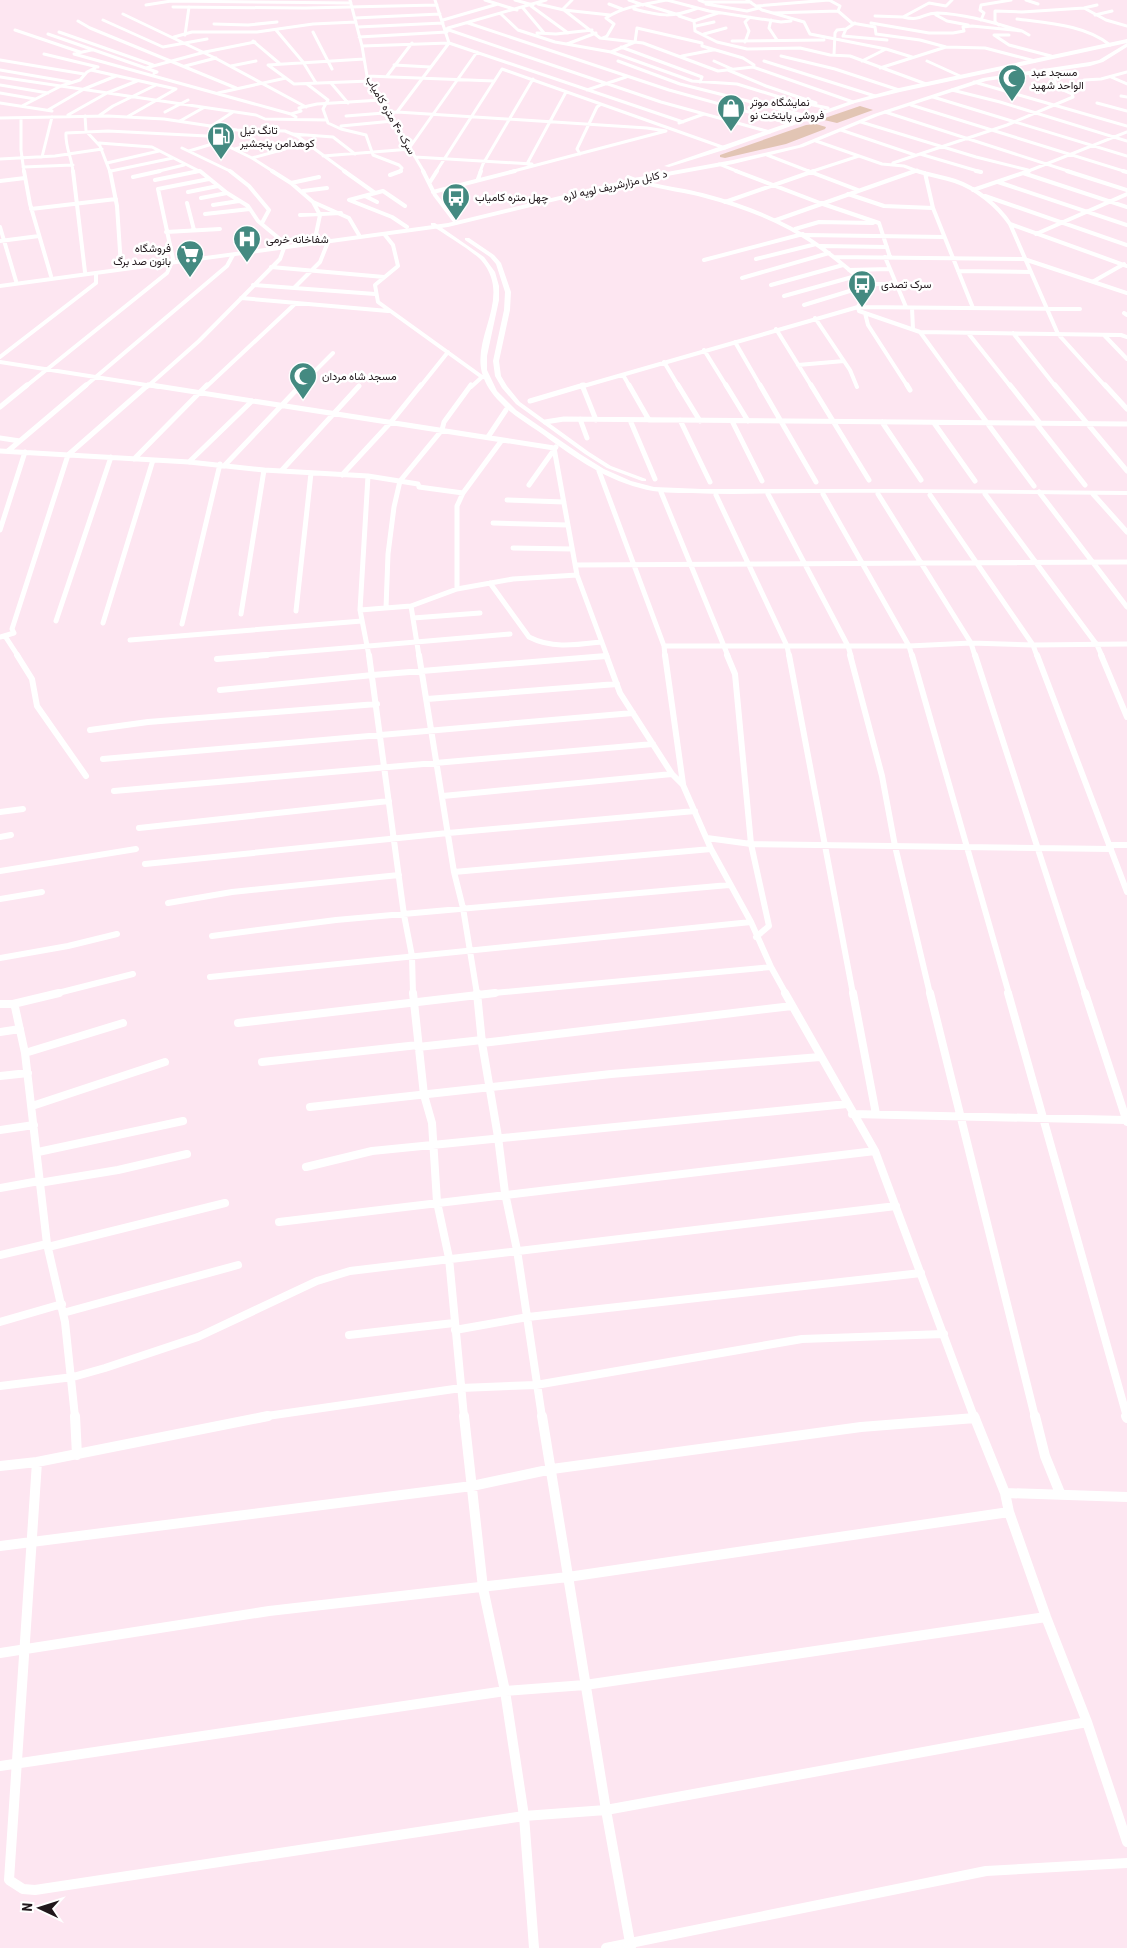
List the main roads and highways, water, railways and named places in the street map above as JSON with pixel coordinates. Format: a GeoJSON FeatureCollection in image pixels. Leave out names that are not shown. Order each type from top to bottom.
{"type":"FeatureCollection","features":[{"type":"Feature","properties":{"kind":"highway","name":"د کابل مزارشریف لویه لاره"},"geometry":{"type":"LineString","coordinates":[[0,285],[96,274],[440,225],[631,178],[725,148],[831,108],[853,102],[1052,56],[1112,44],[1125,44]]}},
{"type":"Feature","properties":{"kind":"highway","name":"د کابل مزارشریف لویه لاره"},"geometry":{"type":"LineString","coordinates":[[0,285],[121,266],[233,255],[407,227],[440,225],[454,220],[631,178],[767,155],[816,141],[885,112],[933,98],[974,82],[1101,61],[1125,44]]}},
{"type":"Feature","properties":{"kind":"main road"},"geometry":{"type":"LineString","coordinates":[[440,225],[482,258],[488,265],[492,275],[497,292],[496,310],[486,353],[484,371],[484,377],[492,389],[507,406],[557,446],[599,471],[638,486],[706,492],[849,488],[1127,487]]}},
{"type":"Feature","properties":{"kind":"main road"},"geometry":{"type":"LineString","coordinates":[[440,225],[480,247],[498,264],[508,292],[507,310],[496,361],[498,376],[504,387],[518,404],[608,467],[631,477],[650,482],[706,486],[1127,493]]}},
{"type":"Feature","properties":{"kind":"place","name":"مسجد عبد الواحد شهید"},"geometry":{"type":"Point","coordinates":[1012,102]}},
{"type":"Feature","properties":{"kind":"place","name":"نمایشگاه موتر فروشی پایتخت نو"},"geometry":{"type":"Point","coordinates":[731,132]}},
{"type":"Feature","properties":{"kind":"place","name":"تانگ تیل کوهدامن پنجشیر"},"geometry":{"type":"Point","coordinates":[221,160]}},
{"type":"Feature","properties":{"kind":"place","name":"چهل متره کامیاب"},"geometry":{"type":"Point","coordinates":[456,221]}},
{"type":"Feature","properties":{"kind":"place","name":"شفاخانه خرمی"},"geometry":{"type":"Point","coordinates":[247,263]}},
{"type":"Feature","properties":{"kind":"place","name":"فروشگاه بانون صد برگ"},"geometry":{"type":"Point","coordinates":[190,278]}},
{"type":"Feature","properties":{"kind":"place","name":"سرک تصدی"},"geometry":{"type":"Point","coordinates":[862,308]}},
{"type":"Feature","properties":{"kind":"place","name":"مسجد شاه مردان"},"geometry":{"type":"Point","coordinates":[303,400]}}]}
